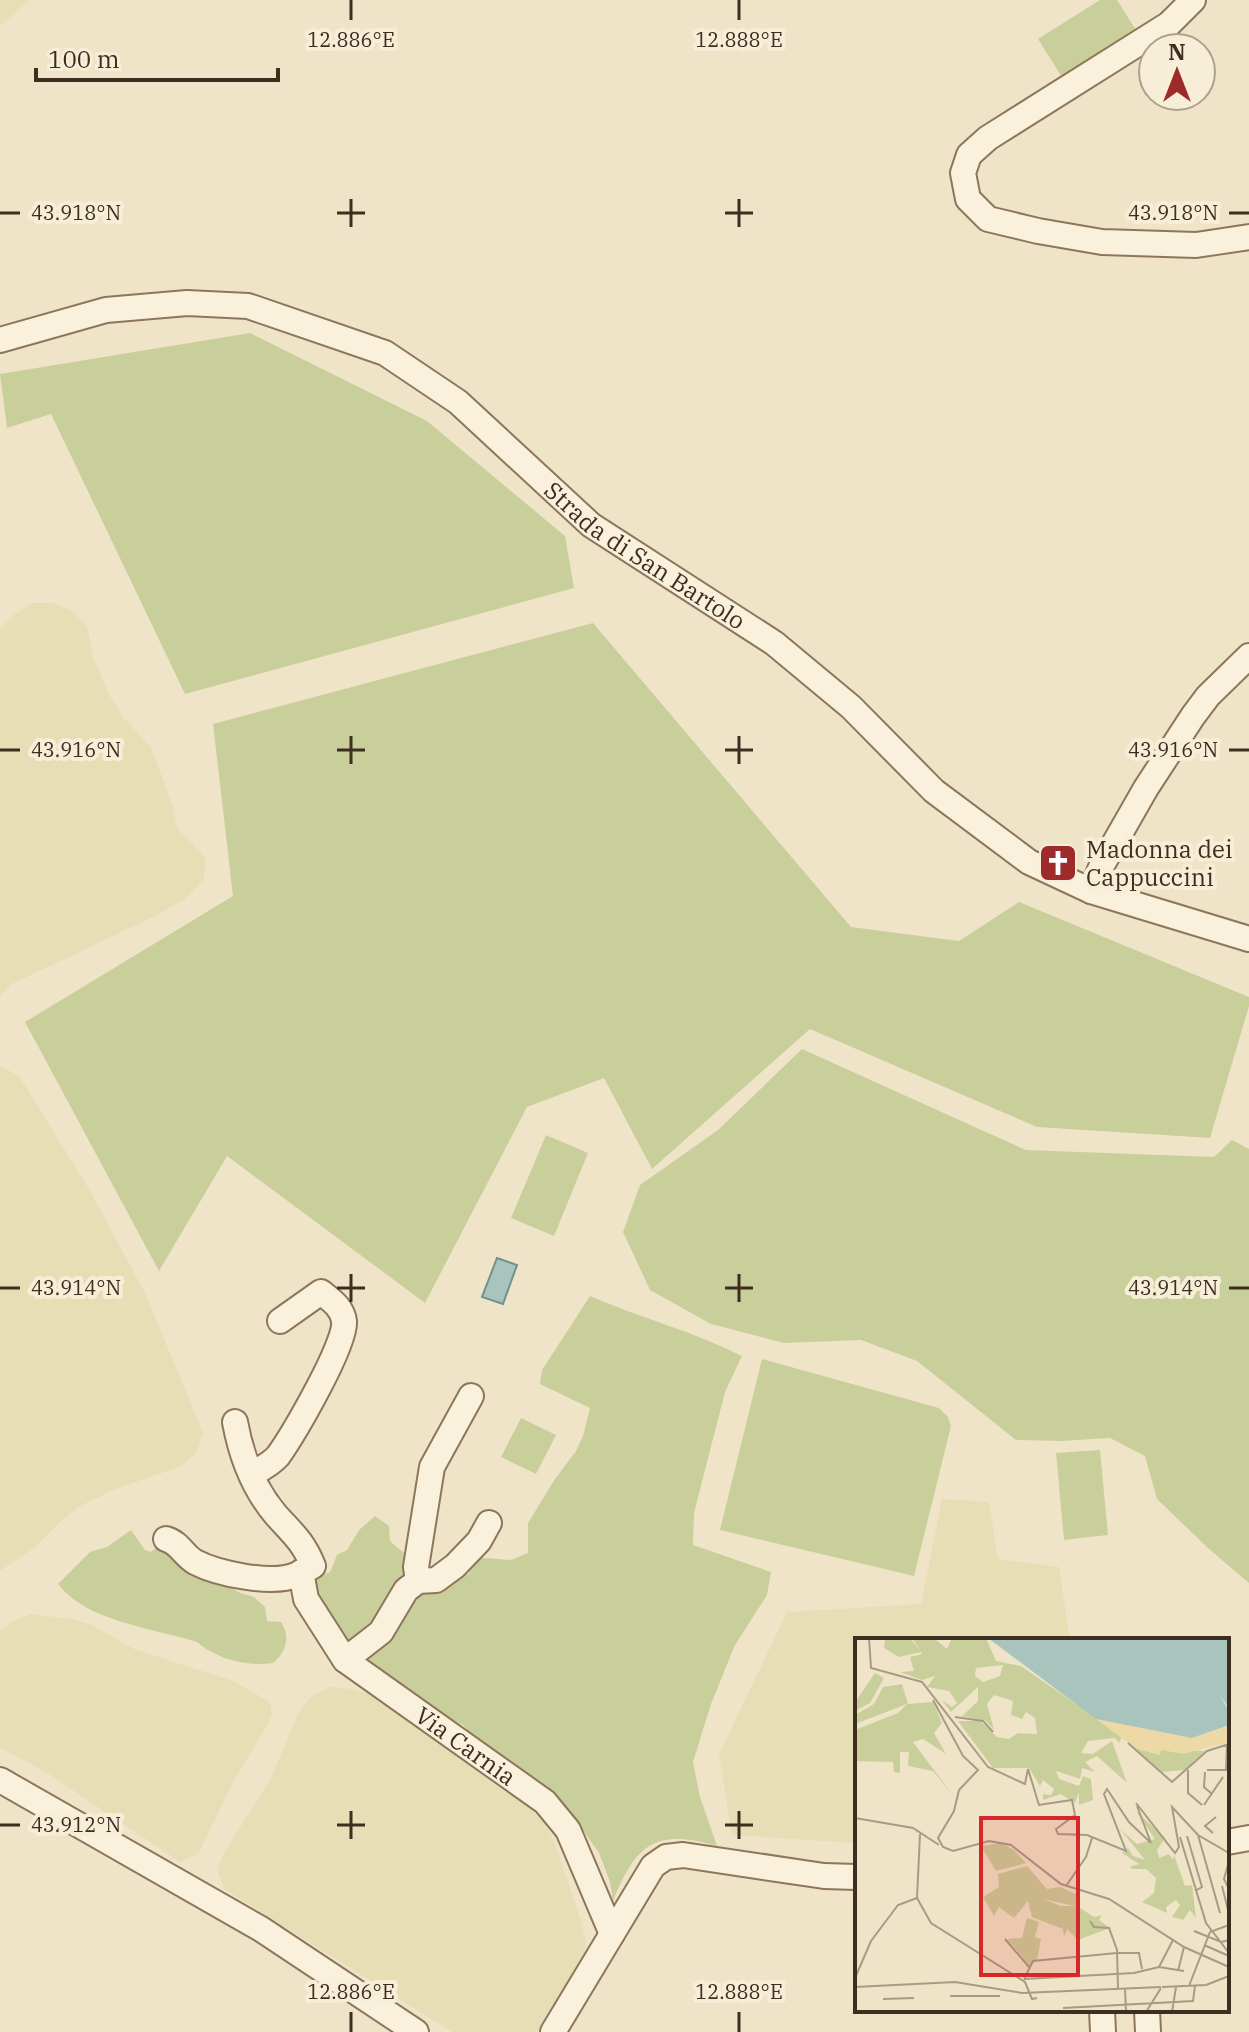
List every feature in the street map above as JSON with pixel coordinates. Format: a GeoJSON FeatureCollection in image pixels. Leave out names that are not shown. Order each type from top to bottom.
{"type":"FeatureCollection","features":[{"type":"Feature","properties":{"kind":"street"},"geometry":{"type":"LineString","coordinates":[[1193,0],[1169,24],[988,138],[969,155],[963,173],[968,199],[988,219],[1102,242],[1196,245],[1249,237]]}},
{"type":"Feature","properties":{"kind":"street","name":"Strada di San Bartolo"},"geometry":{"type":"LineString","coordinates":[[0,340],[106,310],[202,304],[248,306],[385,353],[458,402],[591,525],[774,643],[851,707],[934,791],[1029,862],[1091,891],[1249,939]]}},
{"type":"Feature","properties":{"kind":"street"},"geometry":{"type":"LineString","coordinates":[[1091,891],[1102,865],[1146,788],[1185,729],[1208,696],[1249,656]]}},
{"type":"Feature","properties":{"kind":"street"},"geometry":{"type":"LineString","coordinates":[[235,1422],[245,1463],[252,1474],[277,1457],[325,1375],[343,1335],[342,1314],[336,1304],[321,1292],[280,1321]]}},
{"type":"Feature","properties":{"kind":"street"},"geometry":{"type":"LineString","coordinates":[[418,1581],[416,1567],[432,1467],[471,1396]]}},
{"type":"Feature","properties":{"kind":"street","name":"Via Carnia"},"geometry":{"type":"LineString","coordinates":[[252,1474],[275,1514],[299,1538],[308,1555],[313,1566],[301,1572],[306,1599],[345,1660],[545,1802],[568,1830],[612,1934]]}},
{"type":"Feature","properties":{"kind":"street"},"geometry":{"type":"LineString","coordinates":[[345,1660],[381,1632],[406,1590],[418,1581],[436,1580],[455,1566],[479,1541],[489,1523]]}},
{"type":"Feature","properties":{"kind":"street"},"geometry":{"type":"LineString","coordinates":[[166,1539],[176,1542],[199,1564],[232,1574],[276,1578],[294,1577],[301,1572]]}},
{"type":"Feature","properties":{"kind":"street"},"geometry":{"type":"LineString","coordinates":[[0,1780],[261,1929],[416,2032]]}},
{"type":"Feature","properties":{"kind":"street"},"geometry":{"type":"LineString","coordinates":[[1229,1842],[1249,1838]]}},
{"type":"Feature","properties":{"kind":"street"},"geometry":{"type":"LineString","coordinates":[[553,2032],[653,1866],[666,1857],[683,1855],[824,1876],[855,1877]]}},
{"type":"Feature","properties":{"kind":"street"},"geometry":{"type":"LineString","coordinates":[[1102,2012],[1103,2032]]}},
{"type":"Feature","properties":{"kind":"street"},"geometry":{"type":"LineString","coordinates":[[1147,2012],[1148,2032]]}},
{"type":"Feature","properties":{"kind":"shaded area"},"geometry":{"type":"Polygon","coordinates":[[[0,0],[29,0],[0,26],[0,0]]]}},
{"type":"Feature","properties":{"kind":"shaded area"},"geometry":{"type":"Polygon","coordinates":[[[32,603],[53,603],[72,611],[87,626],[94,660],[111,698],[123,717],[151,748],[173,806],[177,828],[206,858],[204,879],[184,900],[12,984],[0,996],[0,629],[32,603]]]}},
{"type":"Feature","properties":{"kind":"shaded area"},"geometry":{"type":"Polygon","coordinates":[[[0,1066],[19,1076],[89,1189],[146,1295],[203,1433],[197,1452],[182,1466],[118,1488],[80,1506],[34,1548],[0,1571],[0,1066]]]}},
{"type":"Feature","properties":{"kind":"shaded area"},"geometry":{"type":"Polygon","coordinates":[[[942,1499],[989,1502],[998,1559],[1059,1567],[1070,1638],[855,1638],[855,1843],[732,1835],[719,1754],[787,1612],[921,1604],[942,1499]]]}},
{"type":"Feature","properties":{"kind":"shaded area"},"geometry":{"type":"Polygon","coordinates":[[[31,1614],[92,1625],[134,1649],[233,1681],[270,1702],[272,1714],[267,1726],[235,1779],[198,1854],[180,1862],[44,1771],[0,1748],[0,1630],[31,1614]]]}},
{"type":"Feature","properties":{"kind":"shaded area"},"geometry":{"type":"Polygon","coordinates":[[[331,1687],[372,1695],[390,1705],[515,1794],[544,1823],[554,1841],[586,1942],[583,1963],[537,2032],[452,2032],[224,1889],[217,1869],[225,1851],[270,1780],[299,1712],[312,1696],[331,1687]]]}},
{"type":"Feature","properties":{"kind":"green space"},"geometry":{"type":"Polygon","coordinates":[[[1100,0],[1117,0],[1136,30],[1062,77],[1038,39],[1100,0]]]}},
{"type":"Feature","properties":{"kind":"green space"},"geometry":{"type":"Polygon","coordinates":[[[250,333],[427,421],[565,536],[574,588],[185,694],[51,414],[7,428],[0,374],[250,333]]]}},
{"type":"Feature","properties":{"kind":"green space"},"geometry":{"type":"Polygon","coordinates":[[[593,623],[851,927],[959,941],[1019,902],[1249,997],[1210,1138],[1037,1127],[810,1029],[652,1169],[604,1078],[527,1107],[425,1303],[227,1156],[159,1271],[25,1022],[233,896],[213,724],[593,623]]]}},
{"type":"Feature","properties":{"kind":"green space"},"geometry":{"type":"Polygon","coordinates":[[[802,1049],[1026,1150],[1214,1157],[1232,1140],[1249,1149],[1249,1583],[1157,1499],[1145,1456],[1110,1438],[1016,1440],[917,1361],[861,1340],[784,1343],[711,1324],[650,1290],[623,1232],[640,1185],[718,1130],[802,1049]]]}},
{"type":"Feature","properties":{"kind":"green space"},"geometry":{"type":"Polygon","coordinates":[[[546,1135],[588,1153],[554,1236],[511,1218],[546,1135]]]}},
{"type":"Feature","properties":{"kind":"green space"},"geometry":{"type":"Polygon","coordinates":[[[590,1296],[742,1356],[725,1392],[694,1513],[693,1545],[771,1572],[767,1595],[735,1645],[711,1704],[693,1762],[700,1797],[717,1846],[678,1839],[650,1845],[630,1866],[613,1901],[610,1882],[599,1853],[567,1807],[478,1741],[463,1725],[347,1652],[319,1603],[314,1578],[330,1572],[337,1555],[347,1550],[359,1530],[375,1516],[389,1526],[390,1541],[396,1546],[427,1567],[450,1577],[469,1574],[473,1557],[511,1560],[528,1553],[528,1523],[576,1451],[590,1408],[540,1384],[542,1370],[590,1296]]]}},
{"type":"Feature","properties":{"kind":"green space"},"geometry":{"type":"Polygon","coordinates":[[[762,1359],[939,1408],[948,1417],[951,1426],[914,1576],[720,1530],[762,1359]]]}},
{"type":"Feature","properties":{"kind":"green space"},"geometry":{"type":"Polygon","coordinates":[[[521,1418],[556,1435],[536,1474],[501,1457],[521,1418]]]}},
{"type":"Feature","properties":{"kind":"green space"},"geometry":{"type":"Polygon","coordinates":[[[1100,1450],[1108,1535],[1064,1540],[1056,1453],[1100,1450]]]}},
{"type":"Feature","properties":{"kind":"green space"},"geometry":{"type":"Polygon","coordinates":[[[131,1530],[145,1550],[151,1552],[157,1547],[169,1547],[238,1592],[254,1597],[265,1607],[267,1621],[281,1622],[286,1633],[286,1644],[277,1659],[273,1663],[253,1664],[223,1657],[197,1642],[103,1615],[70,1597],[58,1584],[90,1552],[107,1547],[131,1530]]]}},
{"type":"Feature","properties":{"kind":"water"},"geometry":{"type":"Polygon","coordinates":[[[497,1258],[517,1265],[503,1304],[482,1297],[497,1258]]]}},
{"type":"Feature","properties":{"kind":"place","name":"Madonna dei Cappuccini"},"geometry":{"type":"Point","coordinates":[1058,863]}}]}
